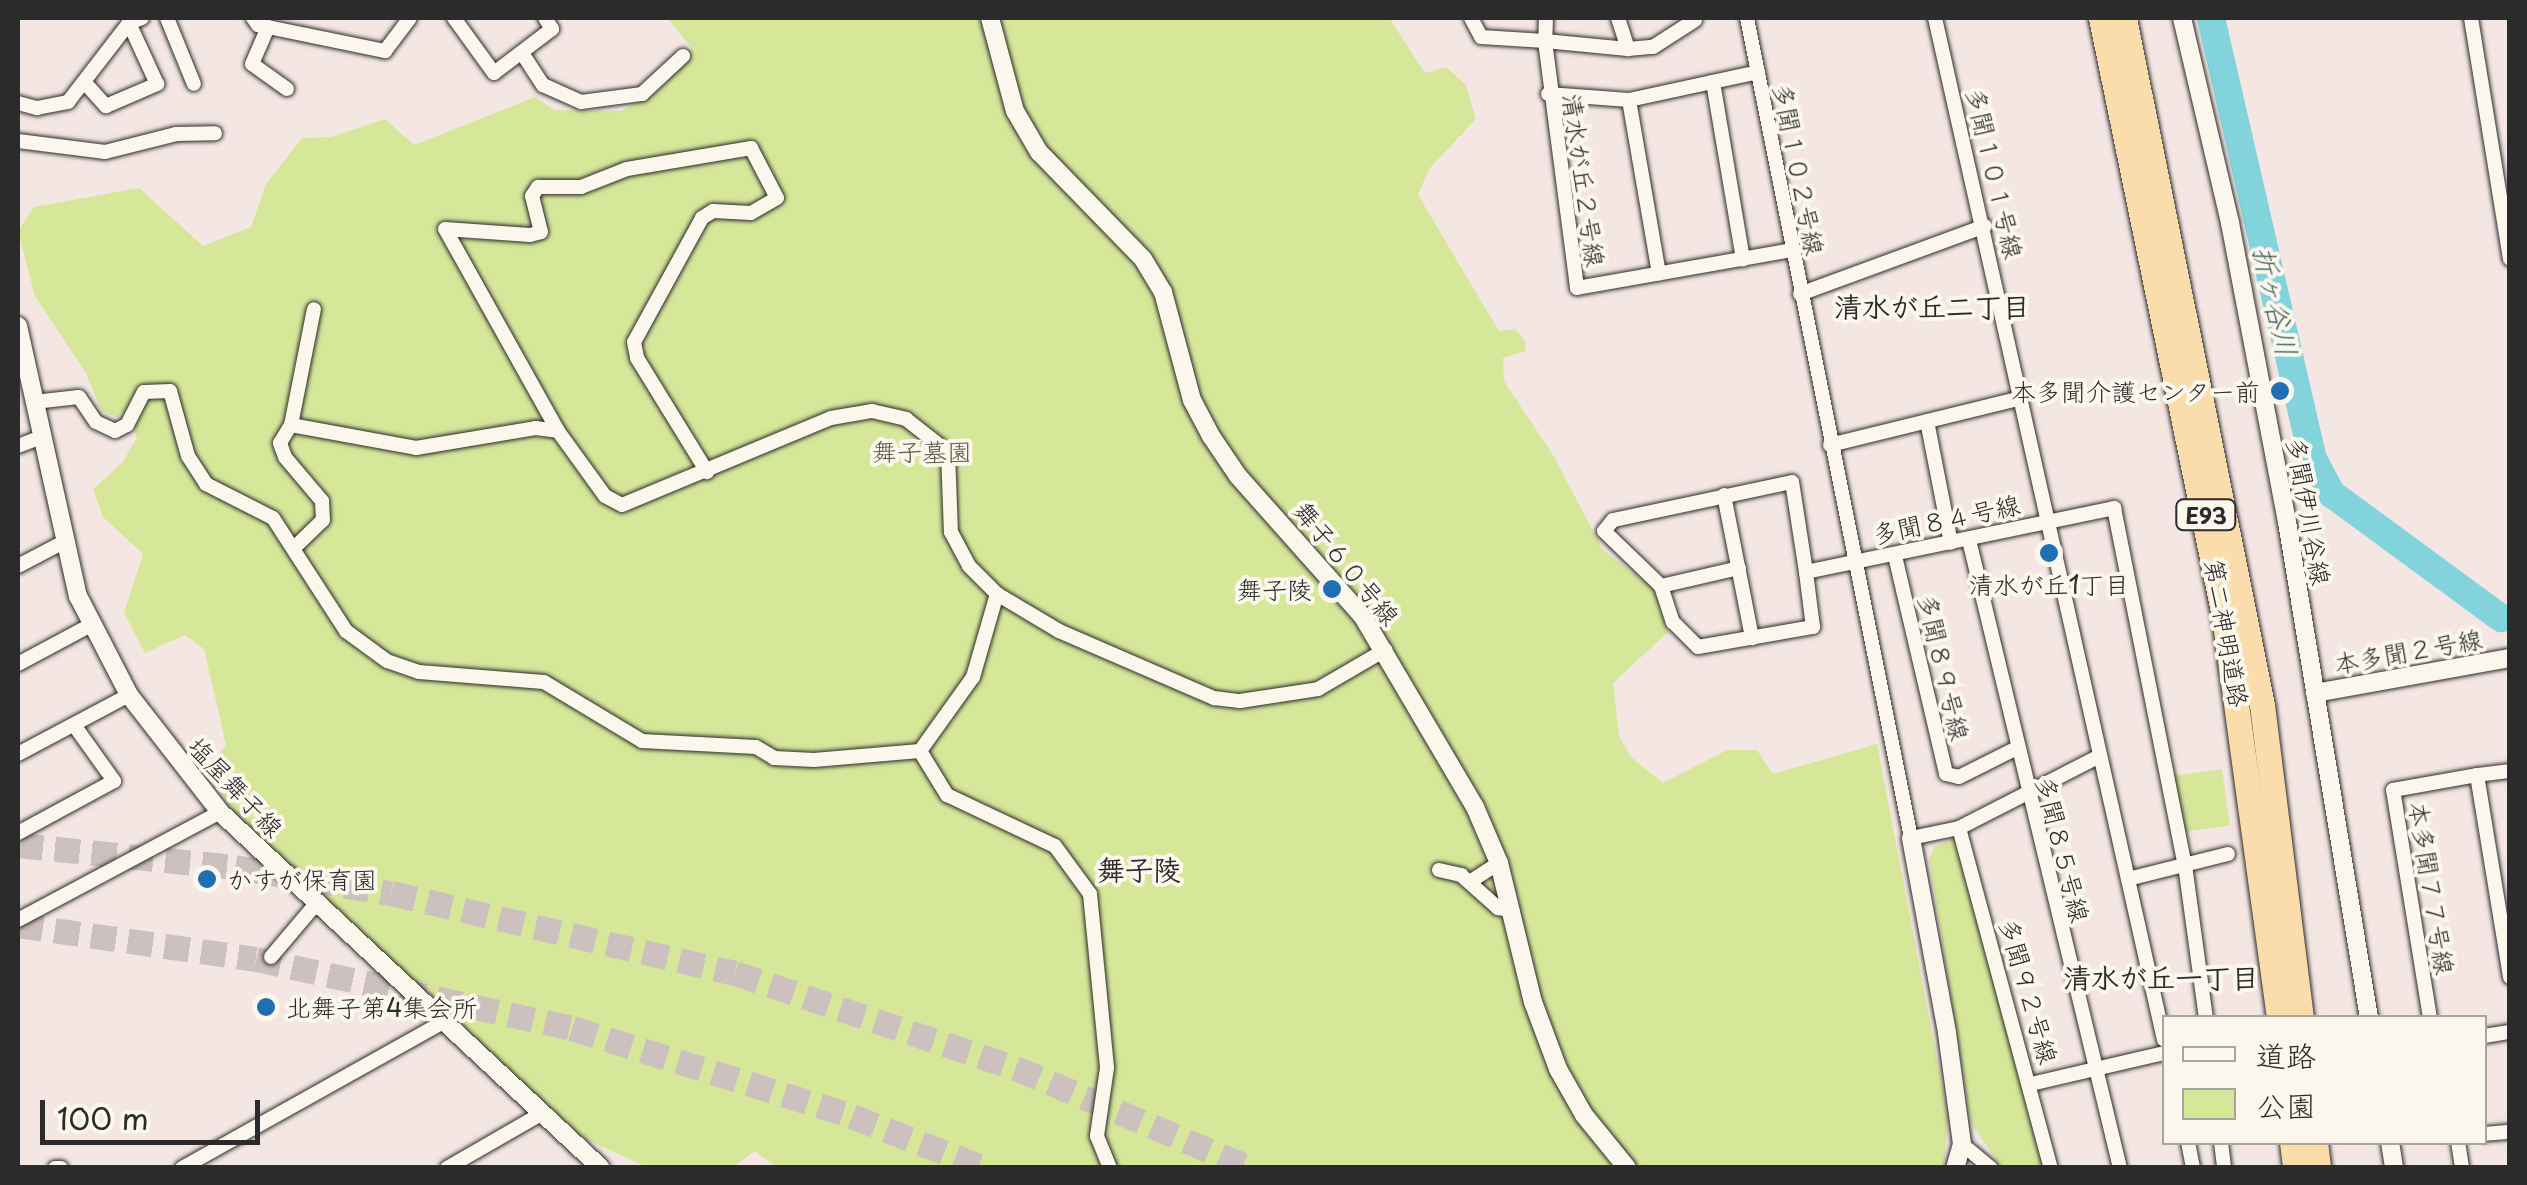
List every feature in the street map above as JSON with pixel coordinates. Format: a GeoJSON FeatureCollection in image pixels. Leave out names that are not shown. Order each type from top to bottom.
{"type":"FeatureCollection","features":[{"type":"Feature","properties":{"kind":"highway","name":"第二神明道路"},"geometry":{"type":"LineString","coordinates":[[2102,18],[2224,616],[2278,1015]]}},
{"type":"Feature","properties":{"kind":"highway","name":"第二神明道路"},"geometry":{"type":"LineString","coordinates":[[2124,18],[2259,687],[2301,1015]]}},
{"type":"Feature","properties":{"kind":"street"},"geometry":{"type":"LineString","coordinates":[[167,18],[194,84]]}},
{"type":"Feature","properties":{"kind":"street"},"geometry":{"type":"LineString","coordinates":[[253,18],[268,28],[385,52],[410,18]]}},
{"type":"Feature","properties":{"kind":"street"},"geometry":{"type":"LineString","coordinates":[[454,18],[494,73],[524,56],[552,29],[545,18]]}},
{"type":"Feature","properties":{"kind":"street","name":"舞子６０号線"},"geometry":{"type":"LineString","coordinates":[[990,18],[1015,110],[1040,152],[1143,259],[1163,292],[1192,400],[1210,436],[1385,650],[1499,862],[1533,1002],[1558,1069],[1584,1116],[1626,1168]]}},
{"type":"Feature","properties":{"kind":"street"},"geometry":{"type":"LineString","coordinates":[[1471,18],[1481,37],[1628,49],[1653,47],[1696,18]]}},
{"type":"Feature","properties":{"kind":"street","name":"清水が丘２号線"},"geometry":{"type":"LineString","coordinates":[[1546,18],[1548,94],[1577,288],[1792,250]]}},
{"type":"Feature","properties":{"kind":"street"},"geometry":{"type":"LineString","coordinates":[[1618,18],[1628,49]]}},
{"type":"Feature","properties":{"kind":"street","name":"多聞１０２号線"},"geometry":{"type":"LineString","coordinates":[[1747,18],[1854,564]]}},
{"type":"Feature","properties":{"kind":"street","name":"多聞１０１号線"},"geometry":{"type":"LineString","coordinates":[[1935,18],[1985,226],[2048,522]]}},
{"type":"Feature","properties":{"kind":"street","name":"多聞伊川谷線"},"geometry":{"type":"LineString","coordinates":[[2182,18],[2230,224],[2316,693],[2369,1015]]}},
{"type":"Feature","properties":{"kind":"street"},"geometry":{"type":"LineString","coordinates":[[2470,18],[2505,199],[2510,259]]}},
{"type":"Feature","properties":{"kind":"street"},"geometry":{"type":"LineString","coordinates":[[86,84],[106,106],[157,84],[135,20]]}},
{"type":"Feature","properties":{"kind":"street"},"geometry":{"type":"LineString","coordinates":[[18,103],[37,108],[68,102],[135,20]]}},
{"type":"Feature","properties":{"kind":"street"},"geometry":{"type":"LineString","coordinates":[[268,28],[252,64],[287,89]]}},
{"type":"Feature","properties":{"kind":"street"},"geometry":{"type":"LineString","coordinates":[[524,56],[543,85],[581,102],[642,94],[683,56]]}},
{"type":"Feature","properties":{"kind":"street"},"geometry":{"type":"LineString","coordinates":[[1548,94],[1629,100],[1758,72]]}},
{"type":"Feature","properties":{"kind":"street"},"geometry":{"type":"LineString","coordinates":[[1712,82],[1743,259]]}},
{"type":"Feature","properties":{"kind":"street"},"geometry":{"type":"LineString","coordinates":[[1629,100],[1659,274]]}},
{"type":"Feature","properties":{"kind":"street"},"geometry":{"type":"LineString","coordinates":[[18,141],[105,152],[176,134],[215,134]]}},
{"type":"Feature","properties":{"kind":"street"},"geometry":{"type":"LineString","coordinates":[[707,472],[637,358],[634,342],[702,218],[713,210],[751,213],[777,198],[751,148],[627,169],[582,187],[538,187],[532,196],[541,232],[530,235],[444,229],[558,431],[605,496],[622,505],[707,472],[856,411],[906,419],[948,452],[951,532],[970,566],[998,594],[1059,631],[1214,698],[1258,700],[1318,689],[1385,650]]}},
{"type":"Feature","properties":{"kind":"street"},"geometry":{"type":"LineString","coordinates":[[1800,294],[1985,226]]}},
{"type":"Feature","properties":{"kind":"street"},"geometry":{"type":"LineString","coordinates":[[296,546],[322,520],[322,501],[285,456],[280,442],[291,425],[314,310]]}},
{"type":"Feature","properties":{"kind":"street","name":"塩屋舞子線"},"geometry":{"type":"LineString","coordinates":[[18,326],[64,542],[89,626],[129,695],[220,812],[440,1024],[601,1168]]}},
{"type":"Feature","properties":{"kind":"street"},"geometry":{"type":"LineString","coordinates":[[34,402],[80,398],[96,422],[115,432],[127,424],[144,392],[170,390],[188,456],[206,484],[273,518],[296,546],[346,631],[365,649],[420,672],[544,682],[642,742],[756,747],[774,758],[814,760],[920,751],[973,678],[998,594]]}},
{"type":"Feature","properties":{"kind":"street"},"geometry":{"type":"LineString","coordinates":[[1830,445],[2021,398]]}},
{"type":"Feature","properties":{"kind":"street"},"geometry":{"type":"LineString","coordinates":[[1927,421],[1952,543]]}},
{"type":"Feature","properties":{"kind":"street"},"geometry":{"type":"LineString","coordinates":[[291,425],[416,448],[535,428],[558,431]]}},
{"type":"Feature","properties":{"kind":"street"},"geometry":{"type":"LineString","coordinates":[[18,446],[41,437]]}},
{"type":"Feature","properties":{"kind":"street"},"geometry":{"type":"LineString","coordinates":[[1792,482],[1813,627],[1698,647],[1672,622],[1661,586],[1604,531],[1613,520],[1724,495],[1792,482]]}},
{"type":"Feature","properties":{"kind":"street"},"geometry":{"type":"LineString","coordinates":[[1724,495],[1752,638]]}},
{"type":"Feature","properties":{"kind":"street"},"geometry":{"type":"LineString","coordinates":[[2048,522],[2114,508],[2186,865],[2206,1015]]}},
{"type":"Feature","properties":{"kind":"street","name":"多聞８４号線"},"geometry":{"type":"LineString","coordinates":[[1955,1168],[1962,1144],[1911,838],[1854,564],[2048,522],[2162,1031]]}},
{"type":"Feature","properties":{"kind":"street","name":"多聞８５号線"},"geometry":{"type":"LineString","coordinates":[[1969,540],[2015,749],[2120,1168]]}},
{"type":"Feature","properties":{"kind":"street"},"geometry":{"type":"LineString","coordinates":[[18,566],[64,542]]}},
{"type":"Feature","properties":{"kind":"street","name":"多聞８９号線"},"geometry":{"type":"LineString","coordinates":[[1895,556],[1946,774],[1958,777],[2015,749]]}},
{"type":"Feature","properties":{"kind":"street"},"geometry":{"type":"LineString","coordinates":[[1806,572],[1854,564]]}},
{"type":"Feature","properties":{"kind":"street"},"geometry":{"type":"LineString","coordinates":[[1661,586],[1738,568]]}},
{"type":"Feature","properties":{"kind":"street"},"geometry":{"type":"LineString","coordinates":[[18,664],[89,626]]}},
{"type":"Feature","properties":{"kind":"street","name":"本多聞２号線"},"geometry":{"type":"LineString","coordinates":[[2316,693],[2510,658]]}},
{"type":"Feature","properties":{"kind":"street"},"geometry":{"type":"LineString","coordinates":[[18,754],[129,695]]}},
{"type":"Feature","properties":{"kind":"street"},"geometry":{"type":"LineString","coordinates":[[18,834],[114,781],[74,725]]}},
{"type":"Feature","properties":{"kind":"street"},"geometry":{"type":"LineString","coordinates":[[920,751],[947,794],[1055,846],[1090,894],[1107,1068],[1097,1136],[1110,1168]]}},
{"type":"Feature","properties":{"kind":"street"},"geometry":{"type":"LineString","coordinates":[[1911,838],[1959,828],[2100,756]]}},
{"type":"Feature","properties":{"kind":"street","name":"本多聞７７号線"},"geometry":{"type":"LineString","coordinates":[[2430,1015],[2394,790],[2510,771]]}},
{"type":"Feature","properties":{"kind":"street"},"geometry":{"type":"LineString","coordinates":[[2476,775],[2510,977]]}},
{"type":"Feature","properties":{"kind":"street"},"geometry":{"type":"LineString","coordinates":[[18,920],[220,812]]}},
{"type":"Feature","properties":{"kind":"street","name":"多聞９２号線"},"geometry":{"type":"LineString","coordinates":[[1959,828],[2032,1084],[2051,1168]]}},
{"type":"Feature","properties":{"kind":"street"},"geometry":{"type":"LineString","coordinates":[[2128,878],[2228,854]]}},
{"type":"Feature","properties":{"kind":"street"},"geometry":{"type":"LineString","coordinates":[[1471,881],[1499,862]]}},
{"type":"Feature","properties":{"kind":"street"},"geometry":{"type":"LineString","coordinates":[[1440,870],[1471,881],[1498,908],[1513,911]]}},
{"type":"Feature","properties":{"kind":"street"},"geometry":{"type":"LineString","coordinates":[[271,957],[316,905]]}},
{"type":"Feature","properties":{"kind":"street"},"geometry":{"type":"LineString","coordinates":[[182,1168],[440,1024]]}},
{"type":"Feature","properties":{"kind":"street"},"geometry":{"type":"LineString","coordinates":[[2032,1084],[2162,1054]]}},
{"type":"Feature","properties":{"kind":"street"},"geometry":{"type":"LineString","coordinates":[[447,1168],[541,1114]]}},
{"type":"Feature","properties":{"kind":"street"},"geometry":{"type":"LineString","coordinates":[[1962,1144],[1991,1168]]}},
{"type":"Feature","properties":{"kind":"green space","name":"舞子墓園"},"geometry":{"type":"Polygon","coordinates":[[[667,18],[1389,18],[1425,73],[1446,67],[1466,85],[1476,119],[1429,169],[1418,195],[1499,331],[1515,329],[1525,341],[1526,351],[1503,358],[1504,381],[1553,455],[1603,550],[1655,590],[1668,632],[1613,683],[1619,736],[1631,757],[1663,783],[1727,750],[1757,750],[1773,774],[1877,744],[1948,1117],[1944,1167],[778,1168],[755,1151],[733,1167],[649,1168],[564,1129],[233,813],[208,769],[226,745],[204,649],[185,635],[145,653],[124,613],[143,554],[103,517],[93,489],[122,463],[137,438],[126,410],[118,417],[102,412],[86,373],[35,296],[18,231],[34,207],[139,188],[203,246],[251,227],[266,184],[302,138],[331,137],[385,119],[414,145],[535,97],[554,110],[621,111],[663,87],[692,48],[667,18]]]}},
{"type":"Feature","properties":{"kind":"green space"},"geometry":{"type":"Polygon","coordinates":[[[2222,769],[2230,825],[2181,832],[2173,776],[2222,769]]]}},
{"type":"Feature","properties":{"kind":"green space"},"geometry":{"type":"Polygon","coordinates":[[[1956,837],[2045,1167],[2001,1167],[1971,1123],[1929,859],[1934,847],[1956,837]]]}},
{"type":"Feature","properties":{"kind":"waterway","name":"折ヶ谷川"},"geometry":{"type":"LineString","coordinates":[[2211,18],[2313,459],[2332,494],[2501,618]]}},
{"type":"Feature","properties":{"kind":"tunnel"},"geometry":{"type":"LineString","coordinates":[[18,845],[235,867],[391,893],[735,973],[1016,1068],[1251,1168]]}},
{"type":"Feature","properties":{"kind":"tunnel"},"geometry":{"type":"LineString","coordinates":[[18,925],[256,959],[572,1028],[852,1116],[984,1168]]}},
{"type":"Feature","properties":{"kind":"place","name":"本多聞介護センター前"},"geometry":{"type":"Point","coordinates":[2280,391]}},
{"type":"Feature","properties":{"kind":"place","name":"清水が丘1丁目"},"geometry":{"type":"Point","coordinates":[2049,553]}},
{"type":"Feature","properties":{"kind":"place","name":"舞子陵"},"geometry":{"type":"Point","coordinates":[1332,589]}},
{"type":"Feature","properties":{"kind":"place","name":"かすが保育園"},"geometry":{"type":"Point","coordinates":[207,879]}},
{"type":"Feature","properties":{"kind":"place","name":"北舞子第4集会所"},"geometry":{"type":"Point","coordinates":[266,1007]}},
{"type":"Feature","properties":{"kind":"district","name":"清水が丘二丁目"},"geometry":{"type":"Point","coordinates":[1932,306]}},
{"type":"Feature","properties":{"kind":"district","name":"舞子陵"},"geometry":{"type":"Point","coordinates":[1139,869]}},
{"type":"Feature","properties":{"kind":"district","name":"清水が丘一丁目"},"geometry":{"type":"Point","coordinates":[2161,977]}}]}
